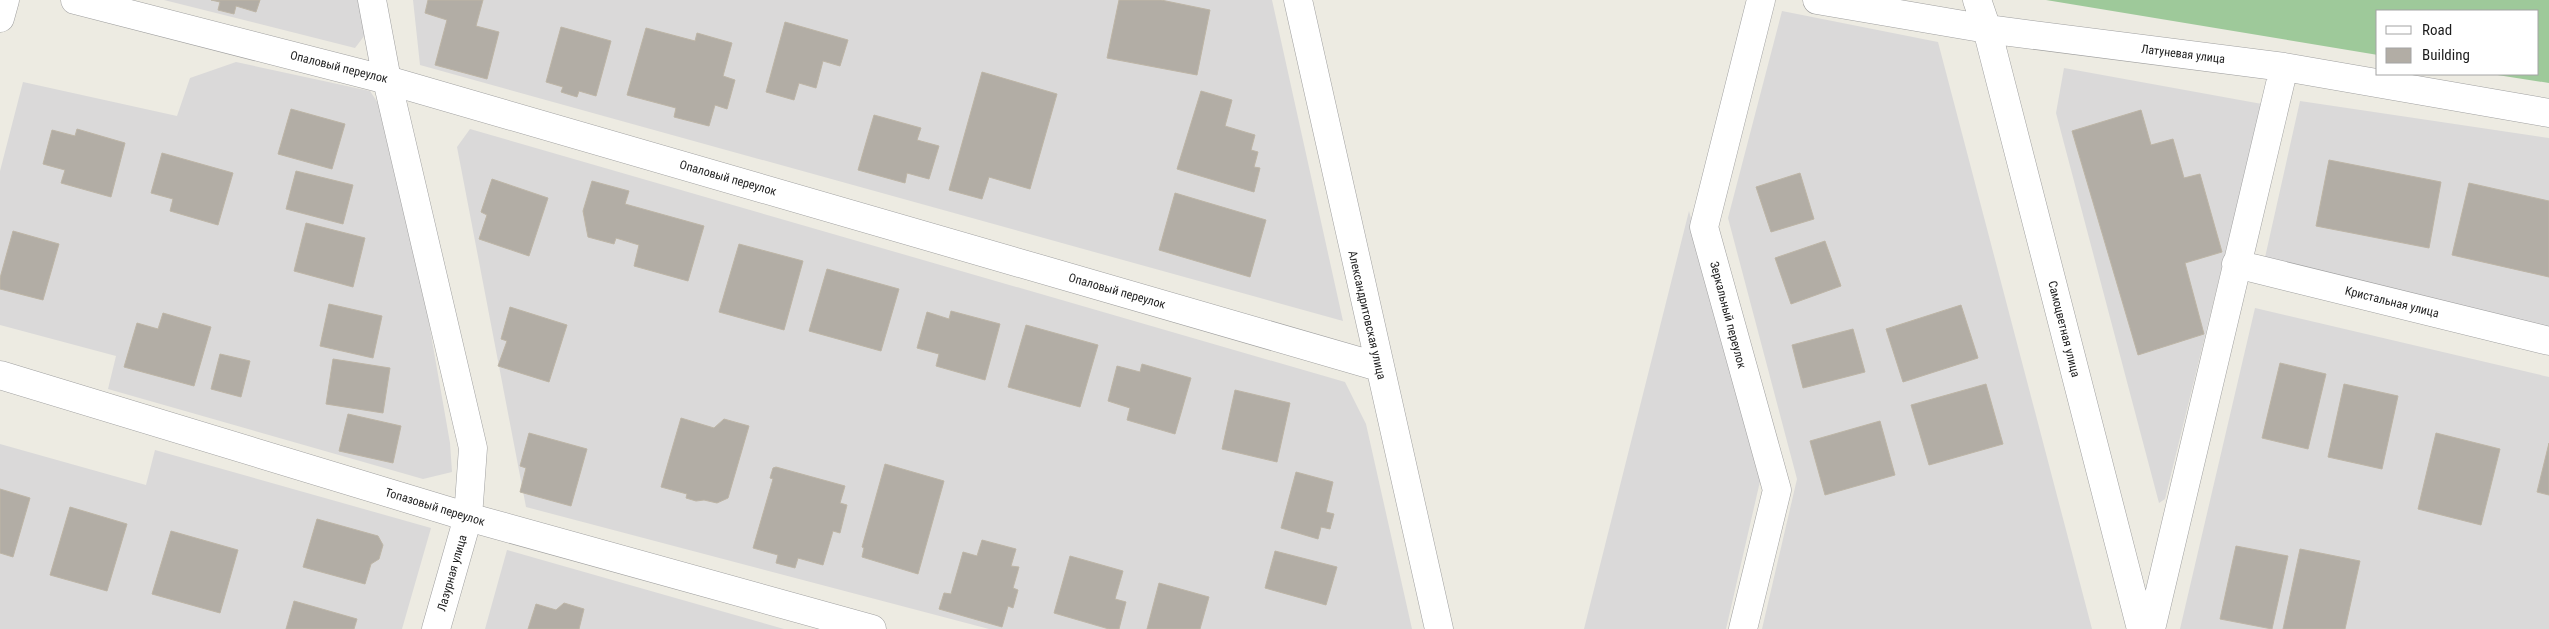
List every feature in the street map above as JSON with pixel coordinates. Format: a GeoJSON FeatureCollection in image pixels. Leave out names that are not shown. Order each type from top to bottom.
{"type":"FeatureCollection","features":[{"type":"Feature","properties":{"kind":"street"},"geometry":{"type":"LineString","coordinates":[[0,18],[5,0]]}},
{"type":"Feature","properties":{"kind":"street","name":"Опаловый переулок"},"geometry":{"type":"LineString","coordinates":[[75,0],[387,80],[1379,367]]}},
{"type":"Feature","properties":{"kind":"street","name":"Лазурная улица"},"geometry":{"type":"LineString","coordinates":[[372,0],[387,80],[473,448],[468,518],[436,629]]}},
{"type":"Feature","properties":{"kind":"street","name":"Александритовская улица"},"geometry":{"type":"LineString","coordinates":[[1298,0],[1379,367],[1440,629]]}},
{"type":"Feature","properties":{"kind":"street","name":"Зеркальный переулок"},"geometry":{"type":"LineString","coordinates":[[1743,629],[1777,490],[1704,227],[1761,0]]}},
{"type":"Feature","properties":{"kind":"street","name":"Латуневая улица"},"geometry":{"type":"LineString","coordinates":[[1817,0],[1988,29],[2284,67],[2549,113]]}},
{"type":"Feature","properties":{"kind":"street","name":"Самоцветная улица"},"geometry":{"type":"LineString","coordinates":[[1977,0],[1988,29],[2141,629]]}},
{"type":"Feature","properties":{"kind":"street"},"geometry":{"type":"LineString","coordinates":[[2151,629],[2284,67]]}},
{"type":"Feature","properties":{"kind":"street","name":"Кристальная улица"},"geometry":{"type":"LineString","coordinates":[[2236,264],[2549,341]]}},
{"type":"Feature","properties":{"kind":"street","name":"Топазовый переулок"},"geometry":{"type":"LineString","coordinates":[[0,376],[468,518],[872,629]]}},
{"type":"Feature","properties":{"kind":"shaded area"},"geometry":{"type":"Polygon","coordinates":[[[164,0],[362,0],[368,31],[355,48],[164,0]]]}},
{"type":"Feature","properties":{"kind":"shaded area"},"geometry":{"type":"Polygon","coordinates":[[[413,0],[1272,0],[1343,321],[420,65],[413,0]]]}},
{"type":"Feature","properties":{"kind":"shaded area"},"geometry":{"type":"Polygon","coordinates":[[[1782,11],[1938,42],[2092,629],[1762,629],[1797,479],[1728,218],[1782,11]]]}},
{"type":"Feature","properties":{"kind":"shaded area"},"geometry":{"type":"Polygon","coordinates":[[[236,62],[370,91],[395,129],[450,443],[452,472],[423,479],[108,389],[116,356],[0,325],[0,171],[23,82],[177,116],[190,78],[236,62]]]}},
{"type":"Feature","properties":{"kind":"shaded area"},"geometry":{"type":"Polygon","coordinates":[[[2064,68],[2262,104],[2165,499],[2159,503],[2056,113],[2064,68]]]}},
{"type":"Feature","properties":{"kind":"shaded area"},"geometry":{"type":"Polygon","coordinates":[[[2300,101],[2549,138],[2549,327],[2264,262],[2300,101]]]}},
{"type":"Feature","properties":{"kind":"shaded area"},"geometry":{"type":"Polygon","coordinates":[[[470,129],[1345,382],[1366,424],[1412,629],[989,629],[526,507],[457,147],[470,129]]]}},
{"type":"Feature","properties":{"kind":"shaded area"},"geometry":{"type":"Polygon","coordinates":[[[1689,211],[1761,477],[1726,629],[1584,629],[1689,211]]]}},
{"type":"Feature","properties":{"kind":"shaded area"},"geometry":{"type":"Polygon","coordinates":[[[2255,308],[2549,377],[2549,629],[2180,629],[2255,308]]]}},
{"type":"Feature","properties":{"kind":"shaded area"},"geometry":{"type":"Polygon","coordinates":[[[0,444],[146,485],[155,450],[431,528],[402,629],[0,629],[0,444]]]}},
{"type":"Feature","properties":{"kind":"shaded area"},"geometry":{"type":"Polygon","coordinates":[[[507,550],[784,629],[485,629],[507,550]]]}},
{"type":"Feature","properties":{"kind":"green space"},"geometry":{"type":"Polygon","coordinates":[[[2046,0],[2549,0],[2549,83],[2497,75],[2539,75],[2539,10],[2376,10],[2376,55],[2046,0]]]}},
{"type":"Feature","properties":{"kind":"building"},"geometry":{"type":"Polygon","coordinates":[[[211,0],[260,0],[256,12],[236,6],[234,14],[218,10],[220,2],[211,0]]]}},
{"type":"Feature","properties":{"kind":"building"},"geometry":{"type":"Polygon","coordinates":[[[428,0],[483,0],[476,26],[499,32],[487,79],[435,65],[447,20],[425,13],[428,0]]]}},
{"type":"Feature","properties":{"kind":"building"},"geometry":{"type":"Polygon","coordinates":[[[1119,0],[1161,0],[1210,10],[1197,75],[1107,58],[1119,0]]]}},
{"type":"Feature","properties":{"kind":"building"},"geometry":{"type":"Polygon","coordinates":[[[785,22],[848,40],[840,66],[823,61],[816,88],[799,83],[794,100],[766,92],[785,22]]]}},
{"type":"Feature","properties":{"kind":"building"},"geometry":{"type":"Polygon","coordinates":[[[561,27],[611,41],[596,96],[579,91],[577,97],[561,92],[563,87],[546,82],[561,27]]]}},
{"type":"Feature","properties":{"kind":"building"},"geometry":{"type":"Polygon","coordinates":[[[646,28],[695,41],[697,33],[732,43],[723,76],[735,80],[727,109],[715,105],[709,126],[674,117],[676,108],[627,95],[646,28]]]}},
{"type":"Feature","properties":{"kind":"building"},"geometry":{"type":"Polygon","coordinates":[[[982,72],[1057,94],[1030,189],[989,177],[982,199],[949,190],[982,72]]]}},
{"type":"Feature","properties":{"kind":"building"},"geometry":{"type":"Polygon","coordinates":[[[1201,91],[1232,100],[1225,126],[1255,135],[1251,150],[1258,152],[1254,167],[1260,168],[1254,192],[1177,169],[1201,91]]]}},
{"type":"Feature","properties":{"kind":"building"},"geometry":{"type":"Polygon","coordinates":[[[291,109],[345,124],[332,169],[278,154],[291,109]]]}},
{"type":"Feature","properties":{"kind":"building"},"geometry":{"type":"Polygon","coordinates":[[[2141,110],[2151,145],[2173,139],[2184,178],[2200,174],[2222,252],[2185,263],[2204,334],[2138,355],[2072,131],[2141,110]]]}},
{"type":"Feature","properties":{"kind":"building"},"geometry":{"type":"Polygon","coordinates":[[[874,115],[921,128],[917,140],[939,146],[929,179],[907,173],[905,183],[858,170],[874,115]]]}},
{"type":"Feature","properties":{"kind":"building"},"geometry":{"type":"Polygon","coordinates":[[[77,129],[125,143],[111,197],[61,183],[65,170],[43,164],[52,130],[75,136],[77,129]]]}},
{"type":"Feature","properties":{"kind":"building"},"geometry":{"type":"Polygon","coordinates":[[[162,153],[233,173],[218,225],[170,211],[173,199],[151,193],[162,153]]]}},
{"type":"Feature","properties":{"kind":"building"},"geometry":{"type":"Polygon","coordinates":[[[2329,160],[2441,182],[2429,248],[2316,226],[2329,160]]]}},
{"type":"Feature","properties":{"kind":"building"},"geometry":{"type":"Polygon","coordinates":[[[296,171],[353,185],[343,224],[286,209],[296,171]]]}},
{"type":"Feature","properties":{"kind":"building"},"geometry":{"type":"Polygon","coordinates":[[[1800,173],[1814,219],[1771,232],[1756,187],[1800,173]]]}},
{"type":"Feature","properties":{"kind":"building"},"geometry":{"type":"Polygon","coordinates":[[[492,179],[548,198],[529,256],[479,239],[487,215],[481,212],[492,179]]]}},
{"type":"Feature","properties":{"kind":"building"},"geometry":{"type":"Polygon","coordinates":[[[592,181],[629,191],[625,204],[704,226],[688,281],[634,266],[639,245],[616,238],[614,244],[588,237],[583,211],[592,181]]]}},
{"type":"Feature","properties":{"kind":"building"},"geometry":{"type":"Polygon","coordinates":[[[2469,183],[2549,201],[2549,277],[2452,255],[2469,183]]]}},
{"type":"Feature","properties":{"kind":"building"},"geometry":{"type":"Polygon","coordinates":[[[1175,193],[1266,220],[1250,277],[1159,250],[1175,193]]]}},
{"type":"Feature","properties":{"kind":"building"},"geometry":{"type":"Polygon","coordinates":[[[306,223],[365,238],[353,287],[294,271],[306,223]]]}},
{"type":"Feature","properties":{"kind":"building"},"geometry":{"type":"Polygon","coordinates":[[[13,231],[59,244],[43,300],[0,289],[0,278],[13,231]]]}},
{"type":"Feature","properties":{"kind":"building"},"geometry":{"type":"Polygon","coordinates":[[[1825,241],[1841,286],[1791,304],[1775,258],[1825,241]]]}},
{"type":"Feature","properties":{"kind":"building"},"geometry":{"type":"Polygon","coordinates":[[[739,244],[803,261],[784,330],[719,312],[739,244]]]}},
{"type":"Feature","properties":{"kind":"building"},"geometry":{"type":"Polygon","coordinates":[[[827,269],[899,289],[881,351],[809,331],[827,269]]]}},
{"type":"Feature","properties":{"kind":"building"},"geometry":{"type":"Polygon","coordinates":[[[329,304],[382,316],[373,358],[320,346],[329,304]]]}},
{"type":"Feature","properties":{"kind":"building"},"geometry":{"type":"Polygon","coordinates":[[[1961,305],[1978,358],[1903,382],[1886,329],[1961,305]]]}},
{"type":"Feature","properties":{"kind":"building"},"geometry":{"type":"Polygon","coordinates":[[[510,307],[567,325],[549,382],[498,366],[507,341],[501,339],[510,307]]]}},
{"type":"Feature","properties":{"kind":"building"},"geometry":{"type":"Polygon","coordinates":[[[951,311],[1000,324],[985,380],[936,366],[939,354],[917,348],[927,312],[949,319],[951,311]]]}},
{"type":"Feature","properties":{"kind":"building"},"geometry":{"type":"Polygon","coordinates":[[[163,313],[211,327],[194,386],[124,367],[137,323],[158,329],[163,313]]]}},
{"type":"Feature","properties":{"kind":"building"},"geometry":{"type":"Polygon","coordinates":[[[1026,325],[1098,345],[1080,407],[1008,387],[1026,325]]]}},
{"type":"Feature","properties":{"kind":"building"},"geometry":{"type":"Polygon","coordinates":[[[1853,329],[1865,372],[1803,388],[1792,345],[1853,329]]]}},
{"type":"Feature","properties":{"kind":"building"},"geometry":{"type":"Polygon","coordinates":[[[220,354],[250,361],[241,397],[211,389],[220,354]]]}},
{"type":"Feature","properties":{"kind":"building"},"geometry":{"type":"Polygon","coordinates":[[[333,359],[390,368],[383,413],[326,404],[333,359]]]}},
{"type":"Feature","properties":{"kind":"building"},"geometry":{"type":"Polygon","coordinates":[[[2280,363],[2326,374],[2308,449],[2262,438],[2280,363]]]}},
{"type":"Feature","properties":{"kind":"building"},"geometry":{"type":"Polygon","coordinates":[[[1142,364],[1191,378],[1175,434],[1127,420],[1130,408],[1108,401],[1117,366],[1140,372],[1142,364]]]}},
{"type":"Feature","properties":{"kind":"building"},"geometry":{"type":"Polygon","coordinates":[[[1986,384],[2003,444],[1929,465],[1911,405],[1986,384]]]}},
{"type":"Feature","properties":{"kind":"building"},"geometry":{"type":"Polygon","coordinates":[[[2344,384],[2398,396],[2382,469],[2328,457],[2344,384]]]}},
{"type":"Feature","properties":{"kind":"building"},"geometry":{"type":"Polygon","coordinates":[[[1235,390],[1290,403],[1277,462],[1222,449],[1235,390]]]}},
{"type":"Feature","properties":{"kind":"building"},"geometry":{"type":"Polygon","coordinates":[[[348,414],[401,426],[393,463],[339,451],[348,414]]]}},
{"type":"Feature","properties":{"kind":"building"},"geometry":{"type":"Polygon","coordinates":[[[681,418],[714,428],[724,419],[749,426],[728,498],[717,503],[704,500],[696,501],[686,498],[687,494],[661,487],[681,418]]]}},
{"type":"Feature","properties":{"kind":"building"},"geometry":{"type":"Polygon","coordinates":[[[1880,421],[1895,475],[1825,495],[1810,441],[1880,421]]]}},
{"type":"Feature","properties":{"kind":"building"},"geometry":{"type":"Polygon","coordinates":[[[529,433],[587,449],[571,506],[520,492],[526,468],[520,466],[529,433]]]}},
{"type":"Feature","properties":{"kind":"building"},"geometry":{"type":"Polygon","coordinates":[[[2436,433],[2500,449],[2481,525],[2418,509],[2436,433]]]}},
{"type":"Feature","properties":{"kind":"building"},"geometry":{"type":"Polygon","coordinates":[[[2549,443],[2549,495],[2537,492],[2549,443]]]}},
{"type":"Feature","properties":{"kind":"building"},"geometry":{"type":"Polygon","coordinates":[[[885,464],[944,481],[918,574],[862,557],[864,548],[862,547],[885,464]]]}},
{"type":"Feature","properties":{"kind":"building"},"geometry":{"type":"Polygon","coordinates":[[[776,467],[845,486],[840,503],[847,505],[840,533],[833,531],[823,565],[798,558],[795,568],[776,563],[778,555],[753,548],[773,479],[770,478],[773,468],[776,467]]]}},
{"type":"Feature","properties":{"kind":"building"},"geometry":{"type":"Polygon","coordinates":[[[1296,472],[1333,482],[1326,512],[1334,514],[1330,529],[1321,527],[1318,539],[1281,528],[1296,472]]]}},
{"type":"Feature","properties":{"kind":"building"},"geometry":{"type":"Polygon","coordinates":[[[0,489],[30,498],[13,557],[0,553],[0,489]]]}},
{"type":"Feature","properties":{"kind":"building"},"geometry":{"type":"Polygon","coordinates":[[[70,507],[127,524],[107,591],[50,575],[70,507]]]}},
{"type":"Feature","properties":{"kind":"building"},"geometry":{"type":"Polygon","coordinates":[[[317,519],[378,536],[383,545],[379,559],[371,564],[365,584],[303,567],[317,519]]]}},
{"type":"Feature","properties":{"kind":"building"},"geometry":{"type":"Polygon","coordinates":[[[171,531],[238,550],[220,613],[152,594],[171,531]]]}},
{"type":"Feature","properties":{"kind":"building"},"geometry":{"type":"Polygon","coordinates":[[[982,540],[1016,549],[1011,566],[1019,567],[1013,588],[1018,590],[1013,608],[1008,606],[1002,627],[939,609],[944,593],[951,594],[963,552],[977,556],[982,540]]]}},
{"type":"Feature","properties":{"kind":"building"},"geometry":{"type":"Polygon","coordinates":[[[2236,546],[2288,556],[2272,629],[2220,619],[2236,546]]]}},
{"type":"Feature","properties":{"kind":"building"},"geometry":{"type":"Polygon","coordinates":[[[2300,549],[2360,561],[2345,629],[2283,629],[2300,549]]]}},
{"type":"Feature","properties":{"kind":"building"},"geometry":{"type":"Polygon","coordinates":[[[1275,551],[1337,567],[1326,605],[1265,588],[1275,551]]]}},
{"type":"Feature","properties":{"kind":"building"},"geometry":{"type":"Polygon","coordinates":[[[1070,556],[1123,571],[1115,599],[1126,602],[1119,629],[1109,629],[1054,613],[1070,556]]]}},
{"type":"Feature","properties":{"kind":"building"},"geometry":{"type":"Polygon","coordinates":[[[1159,583],[1209,597],[1200,629],[1147,629],[1159,583]]]}},
{"type":"Feature","properties":{"kind":"building"},"geometry":{"type":"Polygon","coordinates":[[[294,601],[357,619],[354,629],[286,629],[294,601]]]}},
{"type":"Feature","properties":{"kind":"building"},"geometry":{"type":"Polygon","coordinates":[[[564,603],[584,609],[579,629],[528,629],[536,604],[556,610],[564,603]]]}}]}
